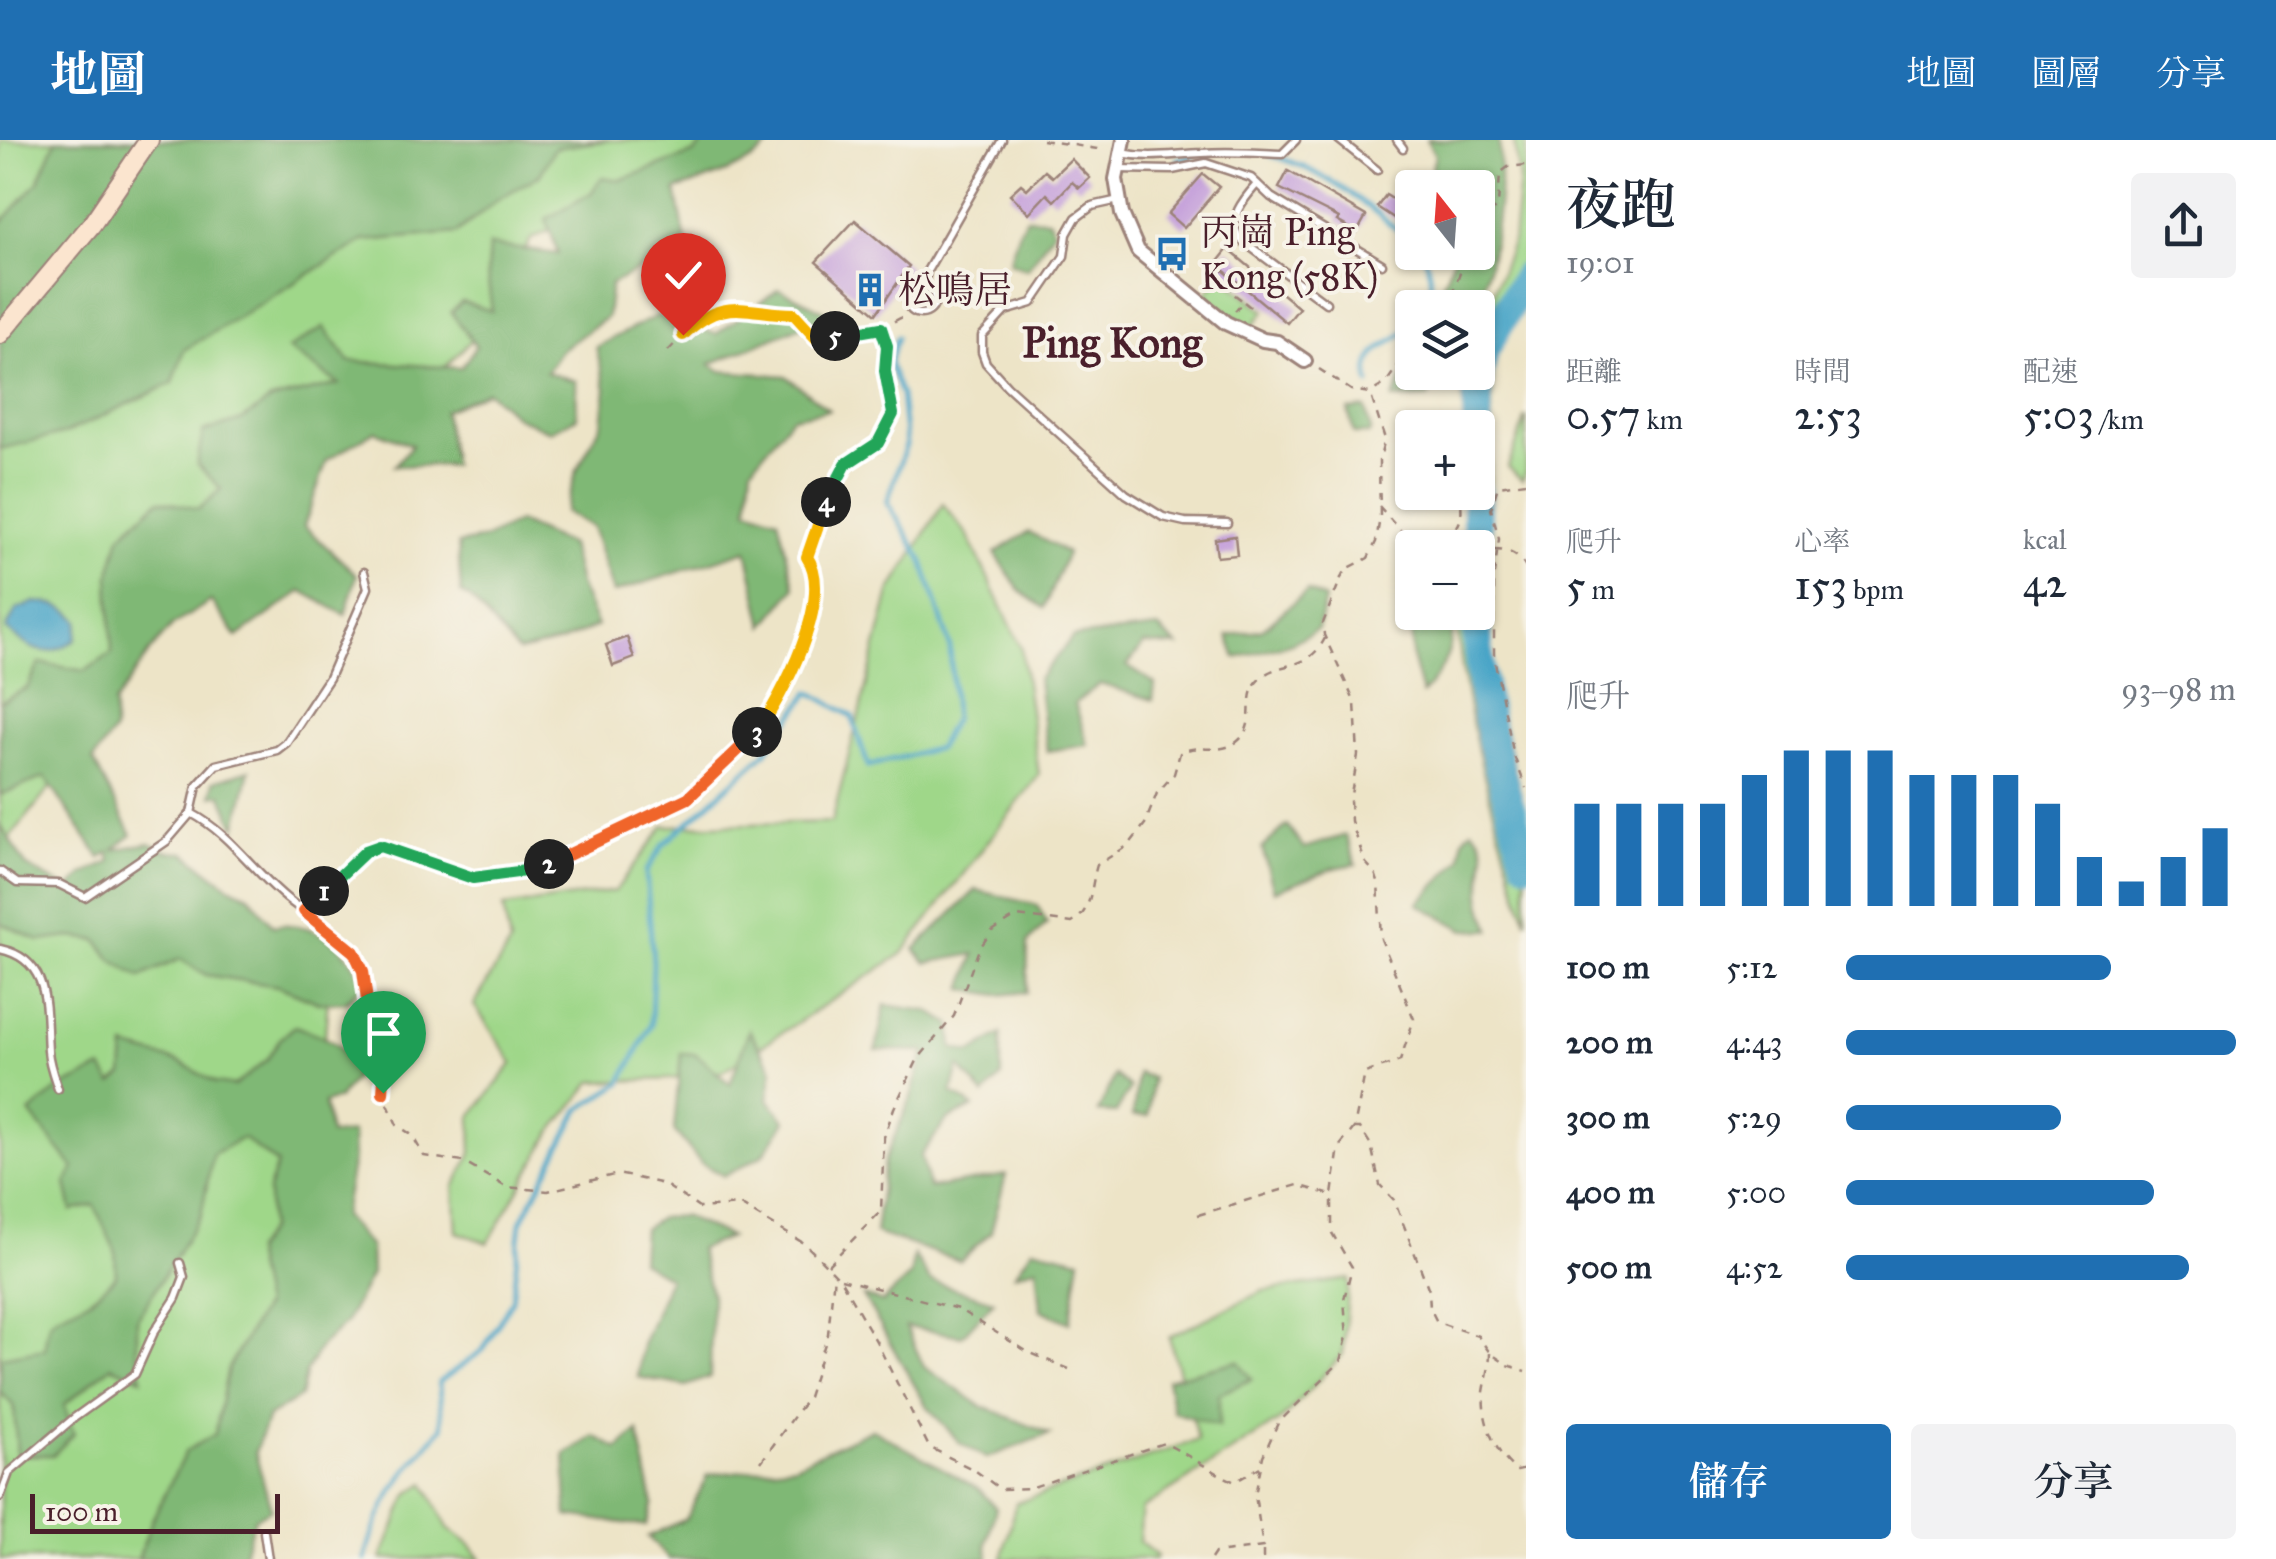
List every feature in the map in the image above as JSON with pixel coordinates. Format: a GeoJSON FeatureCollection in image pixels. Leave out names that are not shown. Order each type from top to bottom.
{"type":"FeatureCollection","features":[{"type":"Feature","properties":{"kind":"main road"},"geometry":{"type":"LineString","coordinates":[[0,334],[92,224],[149,140]]}},
{"type":"Feature","properties":{"kind":"street"},"geometry":{"type":"LineString","coordinates":[[1122,146],[1117,169],[1119,200],[1138,251],[1226,323],[1263,340],[1277,342],[1305,360]]}},
{"type":"Feature","properties":{"kind":"lane"},"geometry":{"type":"LineString","coordinates":[[924,286],[927,271],[1002,140]]}},
{"type":"Feature","properties":{"kind":"lane"},"geometry":{"type":"LineString","coordinates":[[1122,146],[1174,157],[1261,150],[1282,154],[1296,140]]}},
{"type":"Feature","properties":{"kind":"lane"},"geometry":{"type":"LineString","coordinates":[[1339,140],[1377,170]]}},
{"type":"Feature","properties":{"kind":"lane"},"geometry":{"type":"LineString","coordinates":[[1397,140],[1403,148]]}},
{"type":"Feature","properties":{"kind":"lane"},"geometry":{"type":"LineString","coordinates":[[1117,169],[1172,170],[1206,164],[1251,178],[1272,197],[1382,264]]}},
{"type":"Feature","properties":{"kind":"lane"},"geometry":{"type":"LineString","coordinates":[[1258,184],[1238,208],[1235,232],[1240,240],[1326,303]]}},
{"type":"Feature","properties":{"kind":"lane"},"geometry":{"type":"LineString","coordinates":[[1119,200],[1092,206],[1076,218],[1067,234],[1064,256],[1032,303],[1004,310],[982,336],[982,352],[986,363],[1007,386],[1126,494],[1163,516],[1185,522],[1228,522]]}},
{"type":"Feature","properties":{"kind":"lane"},"geometry":{"type":"LineString","coordinates":[[924,286],[932,291],[935,300],[930,311],[921,314],[913,310],[908,298],[912,290],[924,286]]}},
{"type":"Feature","properties":{"kind":"lane"},"geometry":{"type":"LineString","coordinates":[[0,871],[17,883],[58,884],[85,897],[167,841],[191,813],[197,786],[216,765],[264,754],[286,743],[329,678],[368,588],[364,572]]}},
{"type":"Feature","properties":{"kind":"lane"},"geometry":{"type":"LineString","coordinates":[[191,813],[226,835],[288,900],[354,952],[363,971],[368,1008]]}},
{"type":"Feature","properties":{"kind":"lane"},"geometry":{"type":"LineString","coordinates":[[304,911],[374,847],[387,846],[441,868]]}},
{"type":"Feature","properties":{"kind":"lane"},"geometry":{"type":"LineString","coordinates":[[0,949],[26,958],[42,980],[48,1056],[58,1089]]}},
{"type":"Feature","properties":{"kind":"lane"},"geometry":{"type":"LineString","coordinates":[[0,1496],[9,1473],[74,1418],[135,1374],[154,1332],[176,1298],[184,1277],[180,1263]]}},
{"type":"Feature","properties":{"kind":"lane"},"geometry":{"type":"LineString","coordinates":[[264,1532],[268,1559]]}},
{"type":"Feature","properties":{"kind":"path"},"geometry":{"type":"LineString","coordinates":[[1042,140],[1122,146]]}},
{"type":"Feature","properties":{"kind":"path"},"geometry":{"type":"LineString","coordinates":[[1495,209],[1500,173],[1515,165],[1526,165]]}},
{"type":"Feature","properties":{"kind":"path"},"geometry":{"type":"LineString","coordinates":[[1222,285],[1255,311]]}},
{"type":"Feature","properties":{"kind":"path"},"geometry":{"type":"LineString","coordinates":[[1226,323],[1243,301]]}},
{"type":"Feature","properties":{"kind":"path"},"geometry":{"type":"LineString","coordinates":[[668,351],[700,318],[732,307],[794,314],[816,338],[881,328],[910,314]]}},
{"type":"Feature","properties":{"kind":"path"},"geometry":{"type":"LineString","coordinates":[[441,868],[473,878],[533,870],[568,857],[688,798],[750,742],[779,702],[818,591],[807,557],[827,500],[846,464],[878,443],[893,414],[885,371],[887,346],[881,328]]}},
{"type":"Feature","properties":{"kind":"path"},"geometry":{"type":"LineString","coordinates":[[1305,360],[1351,390],[1370,393],[1386,383],[1395,370]]}},
{"type":"Feature","properties":{"kind":"path"},"geometry":{"type":"LineString","coordinates":[[1263,1559],[1255,1495],[1261,1466],[1278,1423],[1341,1360],[1348,1337],[1344,1299],[1352,1267],[1332,1233],[1339,1146],[1354,1128],[1365,1073],[1400,1062],[1414,1019],[1382,940],[1376,873],[1365,862],[1351,821],[1358,719],[1323,623],[1333,592],[1347,570],[1372,553],[1385,439],[1370,393]]}},
{"type":"Feature","properties":{"kind":"path"},"geometry":{"type":"LineString","coordinates":[[1526,482],[1498,486],[1491,516],[1499,539],[1494,658],[1514,756],[1526,788]]}},
{"type":"Feature","properties":{"kind":"path"},"geometry":{"type":"LineString","coordinates":[[1379,506],[1402,530]]}},
{"type":"Feature","properties":{"kind":"path"},"geometry":{"type":"LineString","coordinates":[[1496,550],[1518,554],[1526,568]]}},
{"type":"Feature","properties":{"kind":"path"},"geometry":{"type":"LineString","coordinates":[[827,1266],[881,1212],[884,1137],[894,1108],[918,1059],[954,1016],[979,949],[992,931],[1016,916],[1072,923],[1078,920],[1086,910],[1097,866],[1129,845],[1145,824],[1157,793],[1174,774],[1180,753],[1186,749],[1219,750],[1238,740],[1248,729],[1250,694],[1256,683],[1312,658],[1325,637]]}},
{"type":"Feature","properties":{"kind":"path"},"geometry":{"type":"LineString","coordinates":[[530,855],[539,862],[568,857]]}},
{"type":"Feature","properties":{"kind":"path"},"geometry":{"type":"LineString","coordinates":[[368,1008],[382,1009],[383,1093],[388,1110],[397,1125],[412,1135],[424,1156],[463,1162],[506,1187],[548,1191],[618,1174],[664,1184],[699,1208],[740,1205],[806,1244],[840,1279],[930,1447],[1000,1488],[1030,1488],[1164,1443],[1235,1482],[1261,1466]]}},
{"type":"Feature","properties":{"kind":"path"},"geometry":{"type":"LineString","coordinates":[[1354,1128],[1360,1128],[1371,1145],[1380,1185],[1394,1200],[1430,1290],[1430,1308],[1437,1322],[1478,1336],[1490,1352],[1508,1365],[1526,1370]]}},
{"type":"Feature","properties":{"kind":"path"},"geometry":{"type":"LineString","coordinates":[[1198,1215],[1298,1184],[1332,1196]]}},
{"type":"Feature","properties":{"kind":"path"},"geometry":{"type":"LineString","coordinates":[[761,1462],[808,1397],[828,1334],[834,1273]]}},
{"type":"Feature","properties":{"kind":"path"},"geometry":{"type":"LineString","coordinates":[[840,1279],[958,1309],[1028,1352],[1069,1368]]}},
{"type":"Feature","properties":{"kind":"path"},"geometry":{"type":"LineString","coordinates":[[1490,1352],[1484,1399],[1489,1427],[1504,1461],[1516,1471],[1526,1469]]}},
{"type":"Feature","properties":{"kind":"path"},"geometry":{"type":"LineString","coordinates":[[1211,1559],[1214,1552],[1263,1547]]}},
{"type":"Feature","properties":{"kind":"green space"},"geometry":{"type":"Polygon","coordinates":[[[0,140],[127,140],[0,302],[0,140]]]}},
{"type":"Feature","properties":{"kind":"green space"},"geometry":{"type":"Polygon","coordinates":[[[56,140],[609,140],[555,148],[540,175],[498,199],[457,233],[363,241],[184,350],[173,383],[66,433],[0,449],[0,224],[38,182],[56,140]]]}},
{"type":"Feature","properties":{"kind":"green space"},"geometry":{"type":"Polygon","coordinates":[[[173,140],[716,140],[700,163],[531,239],[485,326],[444,368],[407,367],[147,620],[87,742],[0,850],[0,374],[173,140]]]}},
{"type":"Feature","properties":{"kind":"green space"},"geometry":{"type":"Polygon","coordinates":[[[705,140],[772,140],[743,164],[676,190],[687,247],[611,284],[607,317],[561,350],[546,372],[576,381],[577,417],[550,431],[517,417],[487,391],[444,411],[453,465],[394,466],[412,445],[375,431],[327,460],[304,526],[357,575],[345,615],[302,591],[237,637],[211,601],[173,625],[114,704],[114,731],[93,760],[132,835],[113,850],[150,843],[166,851],[185,853],[227,885],[249,895],[273,926],[302,927],[329,939],[350,959],[363,985],[346,1002],[319,1003],[278,986],[206,975],[180,959],[140,977],[112,960],[97,940],[70,937],[40,941],[0,923],[0,825],[27,867],[69,889],[84,874],[111,862],[109,852],[100,858],[45,777],[0,795],[0,702],[27,688],[40,663],[85,671],[112,653],[109,578],[120,536],[159,500],[199,509],[221,489],[197,464],[203,432],[242,420],[271,400],[339,384],[288,349],[324,327],[349,361],[461,368],[476,346],[451,312],[462,302],[492,311],[487,274],[489,245],[558,254],[546,219],[591,193],[602,177],[620,180],[695,153],[705,140]]]}},
{"type":"Feature","properties":{"kind":"green space"},"geometry":{"type":"Polygon","coordinates":[[[1427,140],[1499,140],[1495,230],[1495,170],[1432,170],[1435,155],[1427,140]]]}},
{"type":"Feature","properties":{"kind":"green space"},"geometry":{"type":"Polygon","coordinates":[[[1514,140],[1526,140],[1526,289],[1508,318],[1495,360],[1494,290],[1513,241],[1519,179],[1514,140]]]}},
{"type":"Feature","properties":{"kind":"green space"},"geometry":{"type":"Polygon","coordinates":[[[1027,218],[1048,219],[1054,230],[1027,269],[1009,262],[1027,218]]]}},
{"type":"Feature","properties":{"kind":"green space"},"geometry":{"type":"Polygon","coordinates":[[[1448,270],[1487,270],[1481,290],[1441,290],[1448,270]]]}},
{"type":"Feature","properties":{"kind":"green space"},"geometry":{"type":"Polygon","coordinates":[[[1221,275],[1265,311],[1249,330],[1205,295],[1221,275]]]}},
{"type":"Feature","properties":{"kind":"green space"},"geometry":{"type":"Polygon","coordinates":[[[779,289],[830,314],[710,364],[721,371],[786,376],[829,410],[792,417],[752,467],[748,509],[778,518],[795,588],[764,626],[747,550],[613,593],[592,527],[565,512],[576,472],[602,423],[606,389],[596,347],[658,315],[716,334],[779,289]]]}},
{"type":"Feature","properties":{"kind":"green space"},"geometry":{"type":"Polygon","coordinates":[[[1397,390],[1432,390],[1428,397],[1393,399],[1397,390]]]}},
{"type":"Feature","properties":{"kind":"green space"},"geometry":{"type":"Polygon","coordinates":[[[1463,390],[1492,390],[1492,410],[1463,410],[1463,390]]]}},
{"type":"Feature","properties":{"kind":"green space"},"geometry":{"type":"Polygon","coordinates":[[[1365,408],[1371,430],[1369,434],[1354,434],[1348,410],[1365,408]]]}},
{"type":"Feature","properties":{"kind":"green space"},"geometry":{"type":"Polygon","coordinates":[[[1526,417],[1526,472],[1522,480],[1508,467],[1526,417]]]}},
{"type":"Feature","properties":{"kind":"green space"},"geometry":{"type":"Polygon","coordinates":[[[943,504],[967,534],[1021,647],[1039,775],[902,954],[722,1072],[592,1082],[551,1133],[488,1243],[457,1232],[454,1187],[472,1153],[471,1117],[513,1063],[474,1005],[510,944],[503,907],[615,891],[664,826],[832,822],[890,592],[943,504]]]}},
{"type":"Feature","properties":{"kind":"green space"},"geometry":{"type":"Polygon","coordinates":[[[1465,510],[1489,510],[1488,530],[1463,530],[1465,510]]]}},
{"type":"Feature","properties":{"kind":"green space"},"geometry":{"type":"Polygon","coordinates":[[[518,522],[570,545],[579,584],[597,626],[561,642],[518,652],[471,599],[461,593],[458,544],[484,539],[518,522]]]}},
{"type":"Feature","properties":{"kind":"green space"},"geometry":{"type":"Polygon","coordinates":[[[1029,532],[1067,553],[1044,608],[1019,590],[995,553],[1029,532]]]}},
{"type":"Feature","properties":{"kind":"green space"},"geometry":{"type":"Polygon","coordinates":[[[1307,591],[1325,599],[1318,629],[1292,643],[1236,658],[1228,636],[1263,629],[1307,591]]]}},
{"type":"Feature","properties":{"kind":"green space"},"geometry":{"type":"Polygon","coordinates":[[[1158,628],[1178,646],[1144,644],[1127,666],[1155,684],[1153,700],[1100,684],[1075,703],[1088,745],[1047,751],[1038,679],[1073,637],[1158,628]]]}},
{"type":"Feature","properties":{"kind":"green space"},"geometry":{"type":"Polygon","coordinates":[[[1412,630],[1452,630],[1447,657],[1422,694],[1412,657],[1412,630]]]}},
{"type":"Feature","properties":{"kind":"green space"},"geometry":{"type":"Polygon","coordinates":[[[1458,630],[1487,630],[1490,670],[1526,816],[1526,921],[1473,730],[1458,630]]]}},
{"type":"Feature","properties":{"kind":"green space"},"geometry":{"type":"Polygon","coordinates":[[[250,770],[236,828],[221,794],[212,796],[214,781],[250,770]]]}},
{"type":"Feature","properties":{"kind":"green space"},"geometry":{"type":"Polygon","coordinates":[[[1287,825],[1304,848],[1346,835],[1356,864],[1334,868],[1274,891],[1262,848],[1287,825]]]}},
{"type":"Feature","properties":{"kind":"green space"},"geometry":{"type":"Polygon","coordinates":[[[1472,829],[1484,850],[1481,895],[1491,930],[1465,930],[1418,904],[1461,859],[1463,839],[1472,829]]]}},
{"type":"Feature","properties":{"kind":"green space"},"geometry":{"type":"Polygon","coordinates":[[[0,868],[16,885],[284,936],[331,958],[304,1314],[215,1559],[0,1559],[0,868]]]}},
{"type":"Feature","properties":{"kind":"green space"},"geometry":{"type":"Polygon","coordinates":[[[976,890],[1037,905],[1047,923],[1028,942],[1027,992],[998,995],[963,989],[975,954],[926,963],[915,949],[976,890]]]}},
{"type":"Feature","properties":{"kind":"green space"},"geometry":{"type":"Polygon","coordinates":[[[885,1005],[928,1011],[951,1024],[953,1048],[971,1053],[1001,1034],[1001,1077],[984,1095],[959,1066],[952,1093],[974,1107],[947,1120],[921,1155],[929,1188],[1006,1175],[991,1232],[960,1261],[875,1233],[884,1161],[910,1100],[925,1051],[876,1050],[885,1005]]]}},
{"type":"Feature","properties":{"kind":"green space"},"geometry":{"type":"Polygon","coordinates":[[[295,1026],[326,1038],[341,1049],[356,1077],[338,1099],[324,1103],[330,1135],[352,1133],[353,1158],[343,1216],[370,1247],[371,1274],[346,1322],[320,1347],[306,1371],[300,1397],[268,1417],[255,1452],[271,1509],[255,1518],[242,1559],[138,1559],[152,1520],[186,1451],[215,1434],[228,1368],[264,1306],[253,1252],[269,1229],[268,1190],[277,1164],[243,1138],[213,1154],[201,1215],[137,1319],[142,1379],[111,1366],[64,1405],[74,1434],[53,1455],[17,1455],[14,1406],[0,1392],[1,1357],[45,1349],[50,1322],[100,1291],[116,1276],[115,1250],[94,1205],[72,1211],[66,1184],[74,1168],[30,1113],[58,1089],[102,1068],[112,1084],[123,1075],[125,1047],[180,1062],[215,1083],[234,1086],[267,1060],[279,1040],[295,1026]]]}},
{"type":"Feature","properties":{"kind":"green space"},"geometry":{"type":"Polygon","coordinates":[[[749,1030],[773,1069],[768,1099],[786,1121],[763,1155],[724,1176],[701,1163],[674,1130],[681,1053],[696,1054],[730,1084],[749,1030]]]}},
{"type":"Feature","properties":{"kind":"green space"},"geometry":{"type":"Polygon","coordinates":[[[1138,1073],[1152,1078],[1148,1116],[1133,1116],[1138,1073]]]}},
{"type":"Feature","properties":{"kind":"green space"},"geometry":{"type":"Polygon","coordinates":[[[1115,1075],[1130,1088],[1116,1113],[1098,1112],[1115,1075]]]}},
{"type":"Feature","properties":{"kind":"green space"},"geometry":{"type":"Polygon","coordinates":[[[682,1216],[730,1237],[699,1249],[712,1296],[710,1377],[686,1386],[638,1377],[642,1345],[669,1278],[641,1261],[643,1229],[660,1218],[682,1216]]]}},
{"type":"Feature","properties":{"kind":"green space"},"geometry":{"type":"Polygon","coordinates":[[[1033,1248],[1080,1259],[1070,1323],[1041,1310],[1037,1267],[1015,1274],[1033,1248]]]}},
{"type":"Feature","properties":{"kind":"green space"},"geometry":{"type":"Polygon","coordinates":[[[914,1255],[930,1281],[994,1301],[962,1336],[906,1327],[924,1367],[981,1406],[1050,1434],[986,1458],[960,1443],[926,1405],[863,1296],[883,1302],[910,1276],[914,1255]]]}},
{"type":"Feature","properties":{"kind":"green space"},"geometry":{"type":"Polygon","coordinates":[[[1349,1279],[1343,1354],[1283,1418],[1142,1509],[1139,1542],[1157,1556],[1155,1559],[1002,1559],[1016,1503],[1198,1440],[1169,1337],[1263,1291],[1349,1279]]]}},
{"type":"Feature","properties":{"kind":"green space"},"geometry":{"type":"Polygon","coordinates":[[[1238,1361],[1252,1379],[1219,1394],[1219,1426],[1173,1412],[1167,1379],[1238,1361]]]}},
{"type":"Feature","properties":{"kind":"green space"},"geometry":{"type":"Polygon","coordinates":[[[872,1429],[979,1489],[996,1508],[986,1544],[989,1559],[669,1559],[648,1537],[686,1519],[708,1475],[795,1465],[872,1429]]]}},
{"type":"Feature","properties":{"kind":"green space"},"geometry":{"type":"Polygon","coordinates":[[[638,1431],[653,1504],[646,1526],[567,1516],[565,1455],[594,1436],[618,1449],[638,1431]]]}},
{"type":"Feature","properties":{"kind":"green space"},"geometry":{"type":"Polygon","coordinates":[[[425,1483],[448,1528],[481,1559],[381,1559],[408,1494],[425,1483]]]}},
{"type":"Feature","properties":{"kind":"water"},"geometry":{"type":"Polygon","coordinates":[[[35,602],[60,607],[75,616],[79,621],[76,639],[56,650],[40,650],[6,629],[16,610],[35,602]]]}},
{"type":"Feature","properties":{"kind":"building"},"geometry":{"type":"Polygon","coordinates":[[[1071,159],[1090,178],[1079,188],[1072,182],[1054,201],[1047,194],[1029,213],[1010,194],[1021,184],[1027,189],[1045,171],[1052,177],[1071,159]]]}},
{"type":"Feature","properties":{"kind":"building"},"geometry":{"type":"Polygon","coordinates":[[[1288,171],[1366,216],[1357,232],[1337,221],[1339,218],[1279,188],[1288,171]]]}},
{"type":"Feature","properties":{"kind":"building"},"geometry":{"type":"Polygon","coordinates":[[[1203,174],[1219,187],[1184,228],[1168,214],[1203,174]]]}},
{"type":"Feature","properties":{"kind":"building"},"geometry":{"type":"Polygon","coordinates":[[[1386,195],[1395,201],[1395,219],[1377,207],[1386,195]]]}},
{"type":"Feature","properties":{"kind":"building","name":"松鳴居"},"geometry":{"type":"Polygon","coordinates":[[[855,220],[909,266],[876,314],[816,262],[855,220]]]}},
{"type":"Feature","properties":{"kind":"building"},"geometry":{"type":"Polygon","coordinates":[[[1228,249],[1299,308],[1287,323],[1216,264],[1228,249]]]}},
{"type":"Feature","properties":{"kind":"building"},"geometry":{"type":"Polygon","coordinates":[[[1235,536],[1237,555],[1217,557],[1215,539],[1235,536]]]}},
{"type":"Feature","properties":{"kind":"building"},"geometry":{"type":"Polygon","coordinates":[[[627,637],[634,658],[613,666],[606,645],[627,637]]]}},
{"type":"Feature","properties":{"kind":"waterway"},"geometry":{"type":"LineString","coordinates":[[1270,155],[1327,179],[1395,228]]}},
{"type":"Feature","properties":{"kind":"waterway"},"geometry":{"type":"LineString","coordinates":[[1178,159],[1194,156]]}},
{"type":"Feature","properties":{"kind":"waterway"},"geometry":{"type":"LineString","coordinates":[[1429,270],[1430,290]]}},
{"type":"Feature","properties":{"kind":"waterway"},"geometry":{"type":"LineString","coordinates":[[1477,410],[1484,350],[1526,277]]}},
{"type":"Feature","properties":{"kind":"waterway"},"geometry":{"type":"LineString","coordinates":[[365,1559],[394,1488],[442,1428],[439,1382],[483,1350],[512,1300],[521,1222],[579,1110],[621,1083],[651,1025],[653,962],[646,872],[663,845],[765,753],[810,692],[852,716],[868,766],[938,748],[954,718],[950,646],[922,559],[887,502],[906,445],[901,395],[889,363],[897,337]]}},
{"type":"Feature","properties":{"kind":"waterway"},"geometry":{"type":"LineString","coordinates":[[1369,384],[1371,360],[1395,338]]}},
{"type":"Feature","properties":{"kind":"waterway"},"geometry":{"type":"LineString","coordinates":[[1477,510],[1477,530]]}},
{"type":"Feature","properties":{"kind":"waterway"},"geometry":{"type":"LineString","coordinates":[[1478,630],[1486,707],[1526,861]]}},
{"type":"Feature","properties":{"kind":"place","name":"丙崗 Ping Kong (58K)"},"geometry":{"type":"Point","coordinates":[1172,254]}},
{"type":"Feature","properties":{"kind":"place","name":"松鳴居"},"geometry":{"type":"Point","coordinates":[870,290]}},
{"type":"Feature","properties":{"kind":"district","name":"Ping Kong"},"geometry":{"type":"Point","coordinates":[1112,343]}},
{"type":"Feature","properties":{"kind":"route"},"geometry":{"type":"LineString","coordinates":[[383,1093],[382,1009],[368,1008],[363,971],[354,952],[304,911],[374,847],[387,846],[410,858],[473,878],[533,870],[688,798],[750,742],[779,702],[818,591],[807,557],[827,500],[846,464],[878,443],[893,414],[885,371],[887,346],[881,328],[816,338],[794,314],[732,307],[700,318],[683,335]]}}]}
